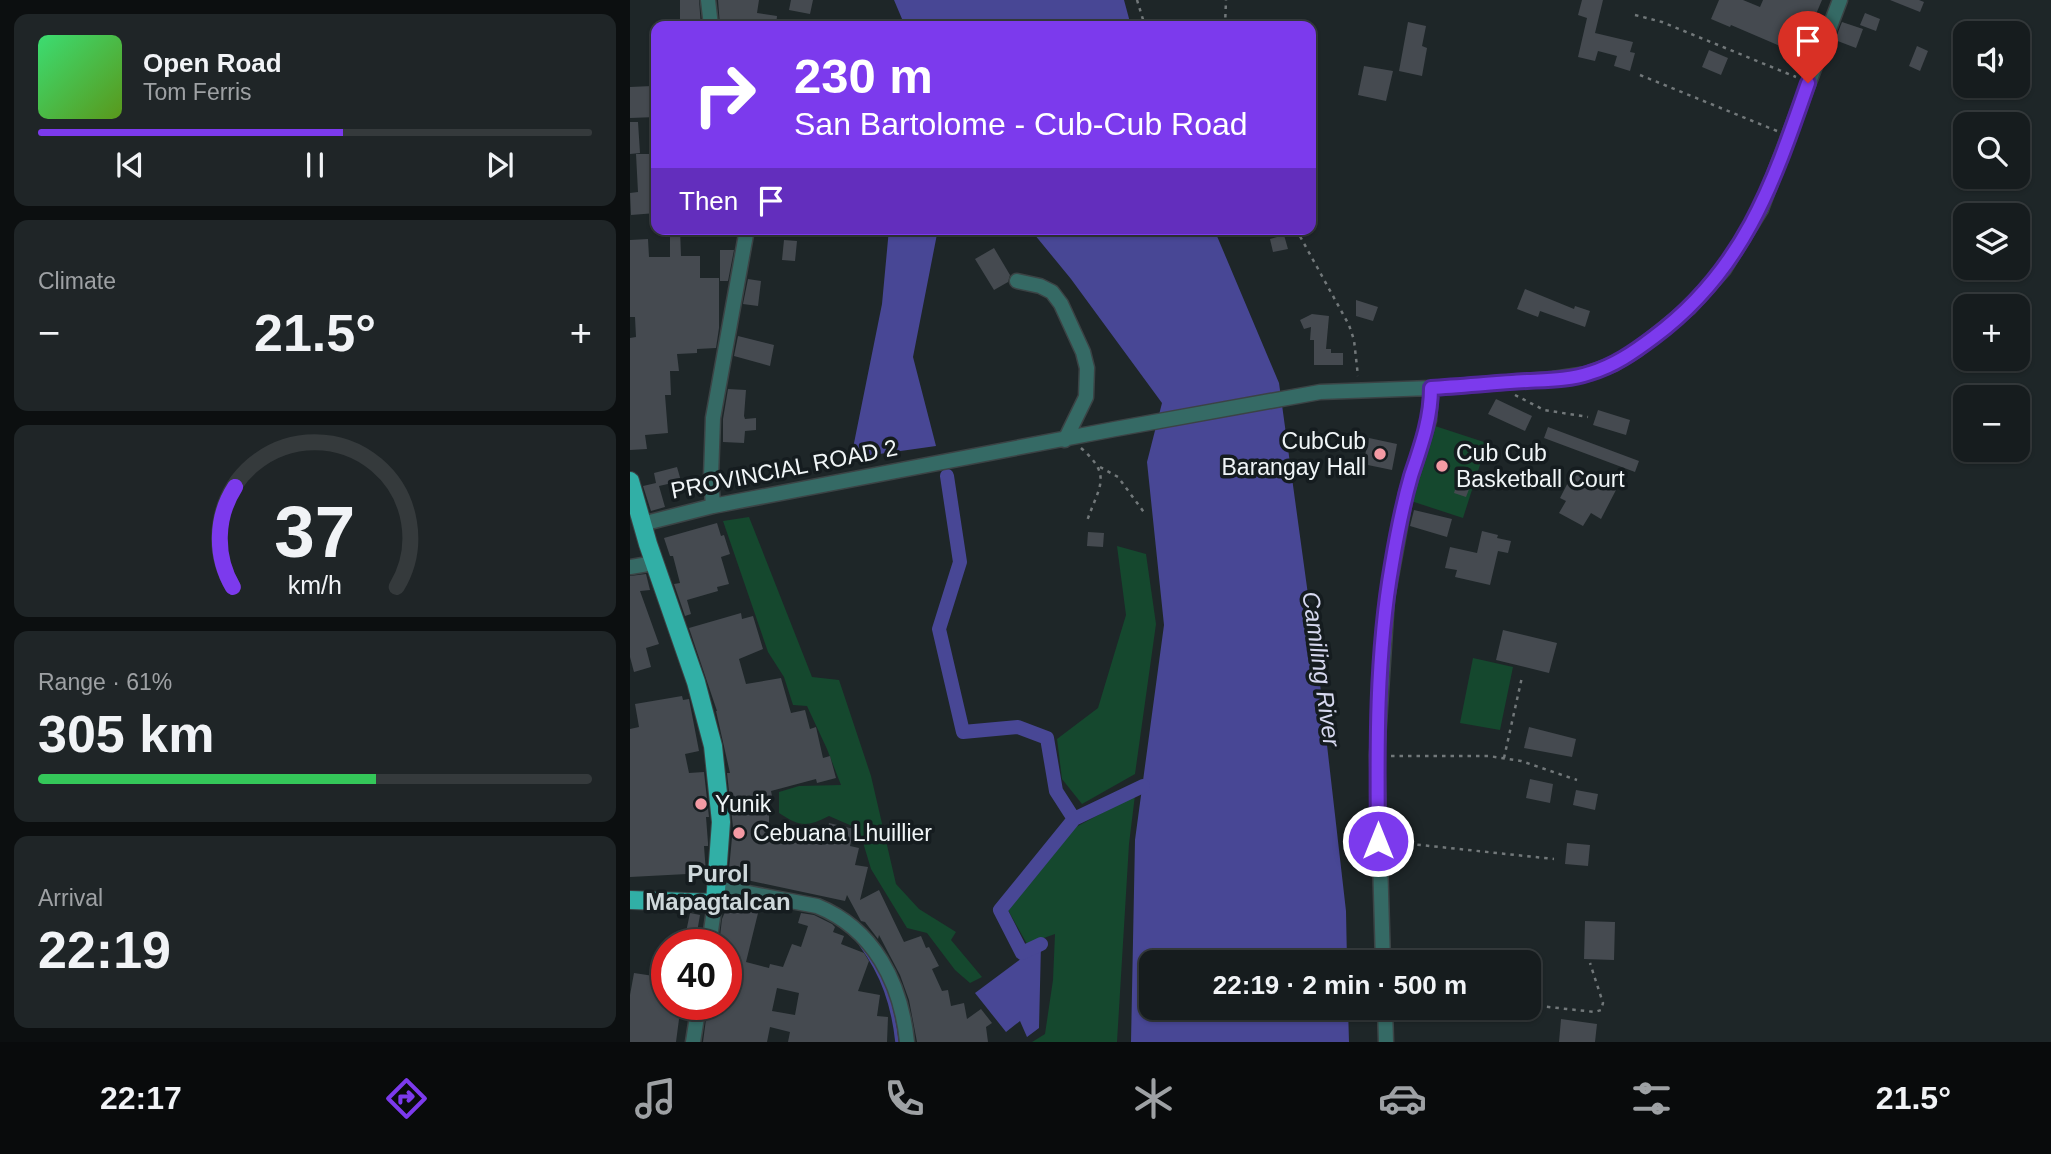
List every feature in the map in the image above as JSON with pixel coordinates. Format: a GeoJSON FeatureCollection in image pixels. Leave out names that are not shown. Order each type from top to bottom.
{"type":"FeatureCollection","features":[{"type":"Feature","properties":{"kind":"main road"},"geometry":{"type":"LineString","coordinates":[[630,481],[654,563],[696,682],[713,746],[721,822],[721,894],[630,895]]}},
{"type":"Feature","properties":{"kind":"street"},"geometry":{"type":"LineString","coordinates":[[708,0],[710,21]]}},
{"type":"Feature","properties":{"kind":"street","name":"PROVINCIAL ROAD 2"},"geometry":{"type":"LineString","coordinates":[[642,524],[713,506],[1320,392],[1498,383],[1587,374],[1614,364],[1637,350],[1689,309],[1724,269],[1743,241],[1760,209],[1840,0]]}},
{"type":"Feature","properties":{"kind":"street"},"geometry":{"type":"LineString","coordinates":[[713,506],[713,418],[746,235]]}},
{"type":"Feature","properties":{"kind":"street"},"geometry":{"type":"LineString","coordinates":[[1017,281],[1040,286],[1052,292],[1061,304],[1083,352],[1087,368],[1086,397],[1068,440]]}},
{"type":"Feature","properties":{"kind":"street"},"geometry":{"type":"LineString","coordinates":[[1383,950],[1377,755],[1382,650],[1391,567],[1409,485],[1429,420],[1431,388]]}},
{"type":"Feature","properties":{"kind":"street"},"geometry":{"type":"LineString","coordinates":[[630,567],[654,563]]}},
{"type":"Feature","properties":{"kind":"street"},"geometry":{"type":"LineString","coordinates":[[713,929],[721,894],[817,906],[841,918],[863,935],[882,960],[897,992],[907,1042]]}},
{"type":"Feature","properties":{"kind":"street"},"geometry":{"type":"LineString","coordinates":[[693,1042],[696,1020]]}},
{"type":"Feature","properties":{"kind":"street"},"geometry":{"type":"LineString","coordinates":[[1385,1020],[1386,1042]]}},
{"type":"Feature","properties":{"kind":"path"},"geometry":{"type":"LineString","coordinates":[[1137,0],[1143,21]]}},
{"type":"Feature","properties":{"kind":"path"},"geometry":{"type":"LineString","coordinates":[[1225,21],[1226,0]]}},
{"type":"Feature","properties":{"kind":"path"},"geometry":{"type":"LineString","coordinates":[[1635,15],[1662,22],[1808,83]]}},
{"type":"Feature","properties":{"kind":"path"},"geometry":{"type":"LineString","coordinates":[[1640,75],[1789,136]]}},
{"type":"Feature","properties":{"kind":"path"},"geometry":{"type":"LineString","coordinates":[[1299,235],[1349,325],[1356,353],[1358,390]]}},
{"type":"Feature","properties":{"kind":"path"},"geometry":{"type":"LineString","coordinates":[[1498,383],[1528,404],[1544,410],[1588,417]]}},
{"type":"Feature","properties":{"kind":"path"},"geometry":{"type":"LineString","coordinates":[[1068,440],[1100,467],[1118,477],[1146,515]]}},
{"type":"Feature","properties":{"kind":"path"},"geometry":{"type":"LineString","coordinates":[[1087,521],[1101,481],[1100,467]]}},
{"type":"Feature","properties":{"kind":"path"},"geometry":{"type":"LineString","coordinates":[[1504,758],[1521,677]]}},
{"type":"Feature","properties":{"kind":"path"},"geometry":{"type":"LineString","coordinates":[[1377,755],[1473,755],[1504,758],[1577,780]]}},
{"type":"Feature","properties":{"kind":"path"},"geometry":{"type":"LineString","coordinates":[[1378,841],[1554,859]]}},
{"type":"Feature","properties":{"kind":"path"},"geometry":{"type":"LineString","coordinates":[[1541,1007],[1599,1011],[1604,1003],[1590,963]]}},
{"type":"Feature","properties":{"kind":"green space"},"geometry":{"type":"Polygon","coordinates":[[[1432,425],[1487,443],[1463,518],[1408,500],[1432,425]]]}},
{"type":"Feature","properties":{"kind":"green space"},"geometry":{"type":"Polygon","coordinates":[[[749,517],[812,677],[839,680],[871,776],[896,884],[919,909],[956,932],[951,940],[982,977],[970,983],[955,970],[927,933],[907,928],[871,869],[859,829],[829,816],[804,824],[779,813],[779,792],[799,786],[841,785],[807,706],[793,705],[784,677],[768,652],[723,521],[749,517]]]}},
{"type":"Feature","properties":{"kind":"green space"},"geometry":{"type":"Polygon","coordinates":[[[1117,546],[1146,554],[1156,624],[1135,774],[1082,804],[1062,779],[1057,739],[1098,708],[1126,615],[1117,546]]]}},
{"type":"Feature","properties":{"kind":"green space"},"geometry":{"type":"Polygon","coordinates":[[[1473,658],[1513,667],[1500,730],[1460,723],[1473,658]]]}},
{"type":"Feature","properties":{"kind":"green space"},"geometry":{"type":"Polygon","coordinates":[[[1135,795],[1129,844],[1117,1042],[1032,1042],[1045,1034],[1053,980],[1055,934],[1027,944],[1008,910],[1076,827],[1135,795]]]}},
{"type":"Feature","properties":{"kind":"shaded area"},"geometry":{"type":"Polygon","coordinates":[[[894,0],[1124,0],[1130,21],[903,21],[894,0]]]}},
{"type":"Feature","properties":{"kind":"shaded area"},"geometry":{"type":"Polygon","coordinates":[[[888,235],[937,235],[913,357],[936,446],[851,458],[882,304],[888,235]]]}},
{"type":"Feature","properties":{"kind":"shaded area"},"geometry":{"type":"Polygon","coordinates":[[[1035,235],[1217,235],[1279,383],[1319,675],[1346,911],[1347,950],[1139,950],[1139,1020],[1348,1020],[1349,1042],[1131,1042],[1135,840],[1164,625],[1147,462],[1162,403],[1071,279],[1035,235]]]}},
{"type":"Feature","properties":{"kind":"shaded area"},"geometry":{"type":"Polygon","coordinates":[[[1041,944],[1039,1028],[1027,1037],[1020,1021],[1006,1032],[975,993],[1041,944]]]}},
{"type":"Feature","properties":{"kind":"building"},"geometry":{"type":"Polygon","coordinates":[[[680,0],[699,0],[701,21],[680,21],[680,0]]]}},
{"type":"Feature","properties":{"kind":"building"},"geometry":{"type":"Polygon","coordinates":[[[718,0],[759,0],[757,13],[777,16],[776,21],[720,21],[718,0]]]}},
{"type":"Feature","properties":{"kind":"building"},"geometry":{"type":"Polygon","coordinates":[[[791,0],[813,0],[810,14],[789,10],[791,0]]]}},
{"type":"Feature","properties":{"kind":"building"},"geometry":{"type":"Polygon","coordinates":[[[1582,0],[1603,0],[1595,33],[1633,42],[1630,52],[1635,53],[1630,71],[1614,66],[1617,56],[1598,51],[1595,61],[1578,57],[1587,18],[1578,15],[1582,0]]]}},
{"type":"Feature","properties":{"kind":"building"},"geometry":{"type":"Polygon","coordinates":[[[1719,0],[1743,0],[1760,7],[1763,0],[1822,0],[1799,54],[1711,19],[1719,0]]]}},
{"type":"Feature","properties":{"kind":"building"},"geometry":{"type":"Polygon","coordinates":[[[1890,0],[1919,0],[1924,2],[1920,12],[1890,0]]]}},
{"type":"Feature","properties":{"kind":"building"},"geometry":{"type":"Polygon","coordinates":[[[1865,13],[1880,19],[1876,31],[1860,25],[1865,13]]]}},
{"type":"Feature","properties":{"kind":"building"},"geometry":{"type":"Polygon","coordinates":[[[1408,22],[1426,26],[1422,46],[1427,48],[1422,76],[1399,71],[1408,22]]]}},
{"type":"Feature","properties":{"kind":"building"},"geometry":{"type":"Polygon","coordinates":[[[1842,22],[1863,29],[1856,48],[1835,40],[1842,22]]]}},
{"type":"Feature","properties":{"kind":"building"},"geometry":{"type":"Polygon","coordinates":[[[1917,46],[1928,51],[1920,71],[1909,66],[1917,46]]]}},
{"type":"Feature","properties":{"kind":"building"},"geometry":{"type":"Polygon","coordinates":[[[1709,50],[1728,58],[1721,75],[1702,67],[1709,50]]]}},
{"type":"Feature","properties":{"kind":"building"},"geometry":{"type":"Polygon","coordinates":[[[1364,66],[1393,71],[1386,101],[1358,95],[1364,66]]]}},
{"type":"Feature","properties":{"kind":"building"},"geometry":{"type":"Polygon","coordinates":[[[651,86],[651,117],[630,118],[630,87],[651,86]]]}},
{"type":"Feature","properties":{"kind":"building"},"geometry":{"type":"Polygon","coordinates":[[[630,122],[638,122],[640,153],[630,154],[630,122]]]}},
{"type":"Feature","properties":{"kind":"building"},"geometry":{"type":"Polygon","coordinates":[[[636,154],[650,154],[651,213],[631,215],[630,193],[638,192],[636,154]]]}},
{"type":"Feature","properties":{"kind":"building"},"geometry":{"type":"Polygon","coordinates":[[[670,235],[680,235],[681,256],[700,256],[700,278],[719,278],[719,328],[716,348],[677,354],[679,371],[670,371],[671,395],[665,395],[668,433],[645,435],[647,449],[630,450],[630,338],[636,337],[635,317],[630,317],[630,240],[648,239],[649,257],[670,257],[670,235]]]}},
{"type":"Feature","properties":{"kind":"building"},"geometry":{"type":"Polygon","coordinates":[[[1284,235],[1288,249],[1273,252],[1270,239],[1284,235]]]}},
{"type":"Feature","properties":{"kind":"building"},"geometry":{"type":"Polygon","coordinates":[[[784,240],[797,241],[795,261],[782,260],[784,240]]]}},
{"type":"Feature","properties":{"kind":"building"},"geometry":{"type":"Polygon","coordinates":[[[994,248],[1010,275],[1008,282],[994,290],[975,259],[994,248]]]}},
{"type":"Feature","properties":{"kind":"building"},"geometry":{"type":"Polygon","coordinates":[[[720,250],[734,250],[728,281],[720,281],[720,250]]]}},
{"type":"Feature","properties":{"kind":"building"},"geometry":{"type":"Polygon","coordinates":[[[748,279],[761,281],[758,306],[743,304],[748,279]]]}},
{"type":"Feature","properties":{"kind":"building"},"geometry":{"type":"Polygon","coordinates":[[[1525,289],[1574,309],[1575,306],[1590,311],[1585,327],[1540,311],[1538,317],[1517,309],[1525,289]]]}},
{"type":"Feature","properties":{"kind":"building"},"geometry":{"type":"Polygon","coordinates":[[[1356,300],[1378,307],[1373,321],[1356,316],[1356,300]]]}},
{"type":"Feature","properties":{"kind":"building"},"geometry":{"type":"Polygon","coordinates":[[[1312,314],[1329,316],[1326,349],[1331,349],[1331,353],[1343,353],[1343,365],[1314,365],[1311,327],[1304,329],[1300,320],[1312,314]]]}},
{"type":"Feature","properties":{"kind":"building"},"geometry":{"type":"Polygon","coordinates":[[[738,336],[774,345],[770,366],[734,356],[738,336]]]}},
{"type":"Feature","properties":{"kind":"building"},"geometry":{"type":"Polygon","coordinates":[[[728,389],[746,390],[745,419],[756,418],[756,430],[745,431],[744,443],[723,442],[723,419],[728,389]]]}},
{"type":"Feature","properties":{"kind":"building"},"geometry":{"type":"Polygon","coordinates":[[[1496,399],[1532,416],[1525,431],[1488,414],[1496,399]]]}},
{"type":"Feature","properties":{"kind":"building"},"geometry":{"type":"Polygon","coordinates":[[[1598,410],[1630,420],[1626,435],[1593,425],[1598,410]]]}},
{"type":"Feature","properties":{"kind":"building"},"geometry":{"type":"Polygon","coordinates":[[[1548,427],[1639,461],[1635,472],[1544,438],[1548,427]]]}},
{"type":"Feature","properties":{"kind":"building","name":"CubCub Barangay Hall"},"geometry":{"type":"Polygon","coordinates":[[[1369,438],[1397,444],[1392,470],[1363,464],[1369,438]]]}},
{"type":"Feature","properties":{"kind":"building"},"geometry":{"type":"Polygon","coordinates":[[[677,467],[681,481],[659,486],[665,507],[651,511],[643,486],[656,483],[654,473],[677,467]]]}},
{"type":"Feature","properties":{"kind":"building"},"geometry":{"type":"Polygon","coordinates":[[[1575,469],[1616,490],[1601,519],[1591,513],[1583,526],[1559,513],[1566,501],[1560,498],[1575,469]]]}},
{"type":"Feature","properties":{"kind":"building"},"geometry":{"type":"Polygon","coordinates":[[[1458,480],[1471,484],[1466,497],[1454,493],[1458,480]]]}},
{"type":"Feature","properties":{"kind":"building"},"geometry":{"type":"Polygon","coordinates":[[[1414,510],[1452,519],[1447,537],[1410,526],[1414,510]]]}},
{"type":"Feature","properties":{"kind":"building"},"geometry":{"type":"Polygon","coordinates":[[[717,523],[730,554],[721,557],[729,584],[717,587],[718,591],[687,600],[691,614],[685,616],[674,584],[680,583],[673,556],[670,556],[664,538],[717,523]]]}},
{"type":"Feature","properties":{"kind":"building"},"geometry":{"type":"Polygon","coordinates":[[[1482,531],[1511,541],[1508,553],[1498,551],[1490,585],[1455,577],[1457,570],[1445,568],[1450,547],[1477,553],[1482,531]]]}},
{"type":"Feature","properties":{"kind":"building"},"geometry":{"type":"Polygon","coordinates":[[[1088,532],[1104,533],[1103,547],[1087,546],[1088,532]]]}},
{"type":"Feature","properties":{"kind":"building"},"geometry":{"type":"Polygon","coordinates":[[[646,574],[650,590],[640,591],[659,644],[646,648],[651,667],[634,672],[630,657],[630,576],[646,574]]]}},
{"type":"Feature","properties":{"kind":"building"},"geometry":{"type":"Polygon","coordinates":[[[741,613],[742,619],[753,616],[763,649],[739,659],[746,684],[781,678],[791,713],[805,710],[810,729],[816,727],[823,758],[830,756],[836,778],[817,783],[816,779],[771,791],[773,801],[769,802],[769,828],[798,830],[796,839],[822,845],[829,823],[854,829],[850,846],[859,848],[855,865],[868,867],[860,900],[879,890],[904,942],[921,936],[939,966],[932,969],[942,991],[948,990],[951,1006],[964,1003],[967,1019],[981,1009],[992,1023],[986,1027],[988,1042],[917,1042],[909,1000],[900,975],[879,935],[878,939],[865,922],[861,921],[847,895],[845,901],[737,878],[736,881],[728,880],[733,827],[727,773],[730,773],[717,711],[689,628],[741,613]]]}},
{"type":"Feature","properties":{"kind":"building"},"geometry":{"type":"Polygon","coordinates":[[[1503,630],[1557,643],[1549,673],[1496,660],[1503,630]]]}},
{"type":"Feature","properties":{"kind":"building"},"geometry":{"type":"Polygon","coordinates":[[[682,696],[683,700],[689,699],[699,751],[685,754],[689,773],[704,772],[709,817],[706,817],[708,846],[704,846],[706,873],[630,877],[630,729],[639,727],[635,704],[682,696]]]}},
{"type":"Feature","properties":{"kind":"building"},"geometry":{"type":"Polygon","coordinates":[[[1529,727],[1576,739],[1572,757],[1524,748],[1529,727]]]}},
{"type":"Feature","properties":{"kind":"building"},"geometry":{"type":"Polygon","coordinates":[[[1530,779],[1553,784],[1550,803],[1526,798],[1530,779]]]}},
{"type":"Feature","properties":{"kind":"building"},"geometry":{"type":"Polygon","coordinates":[[[1576,790],[1598,794],[1595,810],[1573,805],[1576,790]]]}},
{"type":"Feature","properties":{"kind":"building"},"geometry":{"type":"Polygon","coordinates":[[[1567,843],[1590,845],[1588,866],[1565,864],[1567,843]]]}},
{"type":"Feature","properties":{"kind":"building"},"geometry":{"type":"Polygon","coordinates":[[[739,901],[760,905],[746,962],[769,968],[770,964],[783,967],[792,944],[801,947],[808,926],[798,923],[801,913],[814,915],[832,924],[835,927],[833,932],[844,936],[841,944],[864,953],[869,961],[858,991],[880,995],[877,1016],[888,1017],[887,1042],[788,1042],[790,1032],[770,1027],[767,1042],[703,1042],[706,1020],[742,1020],[742,929],[721,929],[727,905],[738,905],[739,901]],[[777,988],[772,1011],[795,1015],[799,993],[777,988]]]}},
{"type":"Feature","properties":{"kind":"building"},"geometry":{"type":"Polygon","coordinates":[[[690,913],[700,915],[698,929],[687,929],[690,913]]]}},
{"type":"Feature","properties":{"kind":"building"},"geometry":{"type":"Polygon","coordinates":[[[1585,921],[1615,922],[1614,960],[1584,959],[1585,921]]]}},
{"type":"Feature","properties":{"kind":"building"},"geometry":{"type":"Polygon","coordinates":[[[634,973],[651,976],[651,1020],[679,1020],[676,1042],[630,1042],[630,995],[634,973]]]}},
{"type":"Feature","properties":{"kind":"building"},"geometry":{"type":"Polygon","coordinates":[[[1561,1019],[1597,1024],[1595,1042],[1559,1042],[1561,1019]]]}},
{"type":"Feature","properties":{"kind":"waterway"},"geometry":{"type":"LineString","coordinates":[[947,476],[960,562],[939,629],[963,732],[1018,727],[1047,738],[1056,791],[1074,819],[1143,786]]}},
{"type":"Feature","properties":{"kind":"waterway"},"geometry":{"type":"LineString","coordinates":[[1041,944],[1022,953],[1000,910],[1074,819]]}},
{"type":"Feature","properties":{"kind":"waterway"},"geometry":{"type":"LineString","coordinates":[[861,945],[886,991],[897,1042]]}},
{"type":"Feature","properties":{"kind":"place","name":"CubCub Barangay Hall"},"geometry":{"type":"Point","coordinates":[1380,454]}},
{"type":"Feature","properties":{"kind":"place","name":"Cub Cub Basketball Court"},"geometry":{"type":"Point","coordinates":[1442,466]}},
{"type":"Feature","properties":{"kind":"place","name":"Yunik"},"geometry":{"type":"Point","coordinates":[701,804]}},
{"type":"Feature","properties":{"kind":"place","name":"Cebuana Lhuillier"},"geometry":{"type":"Point","coordinates":[739,833]}},
{"type":"Feature","properties":{"kind":"district","name":"Purol Mapagtalcan"},"geometry":{"type":"Point","coordinates":[718,888]}},
{"type":"Feature","properties":{"kind":"route"},"geometry":{"type":"LineString","coordinates":[[1378,841],[1377,755],[1387,597],[1406,494],[1429,420],[1431,388],[1587,374],[1614,364],[1666,328],[1689,309],[1724,269],[1743,241],[1760,209],[1808,83]]}},
{"type":"Feature","properties":{"kind":"water label","name":"Camiling River"},"geometry":{"type":"Point","coordinates":[1321,669]}}]}
